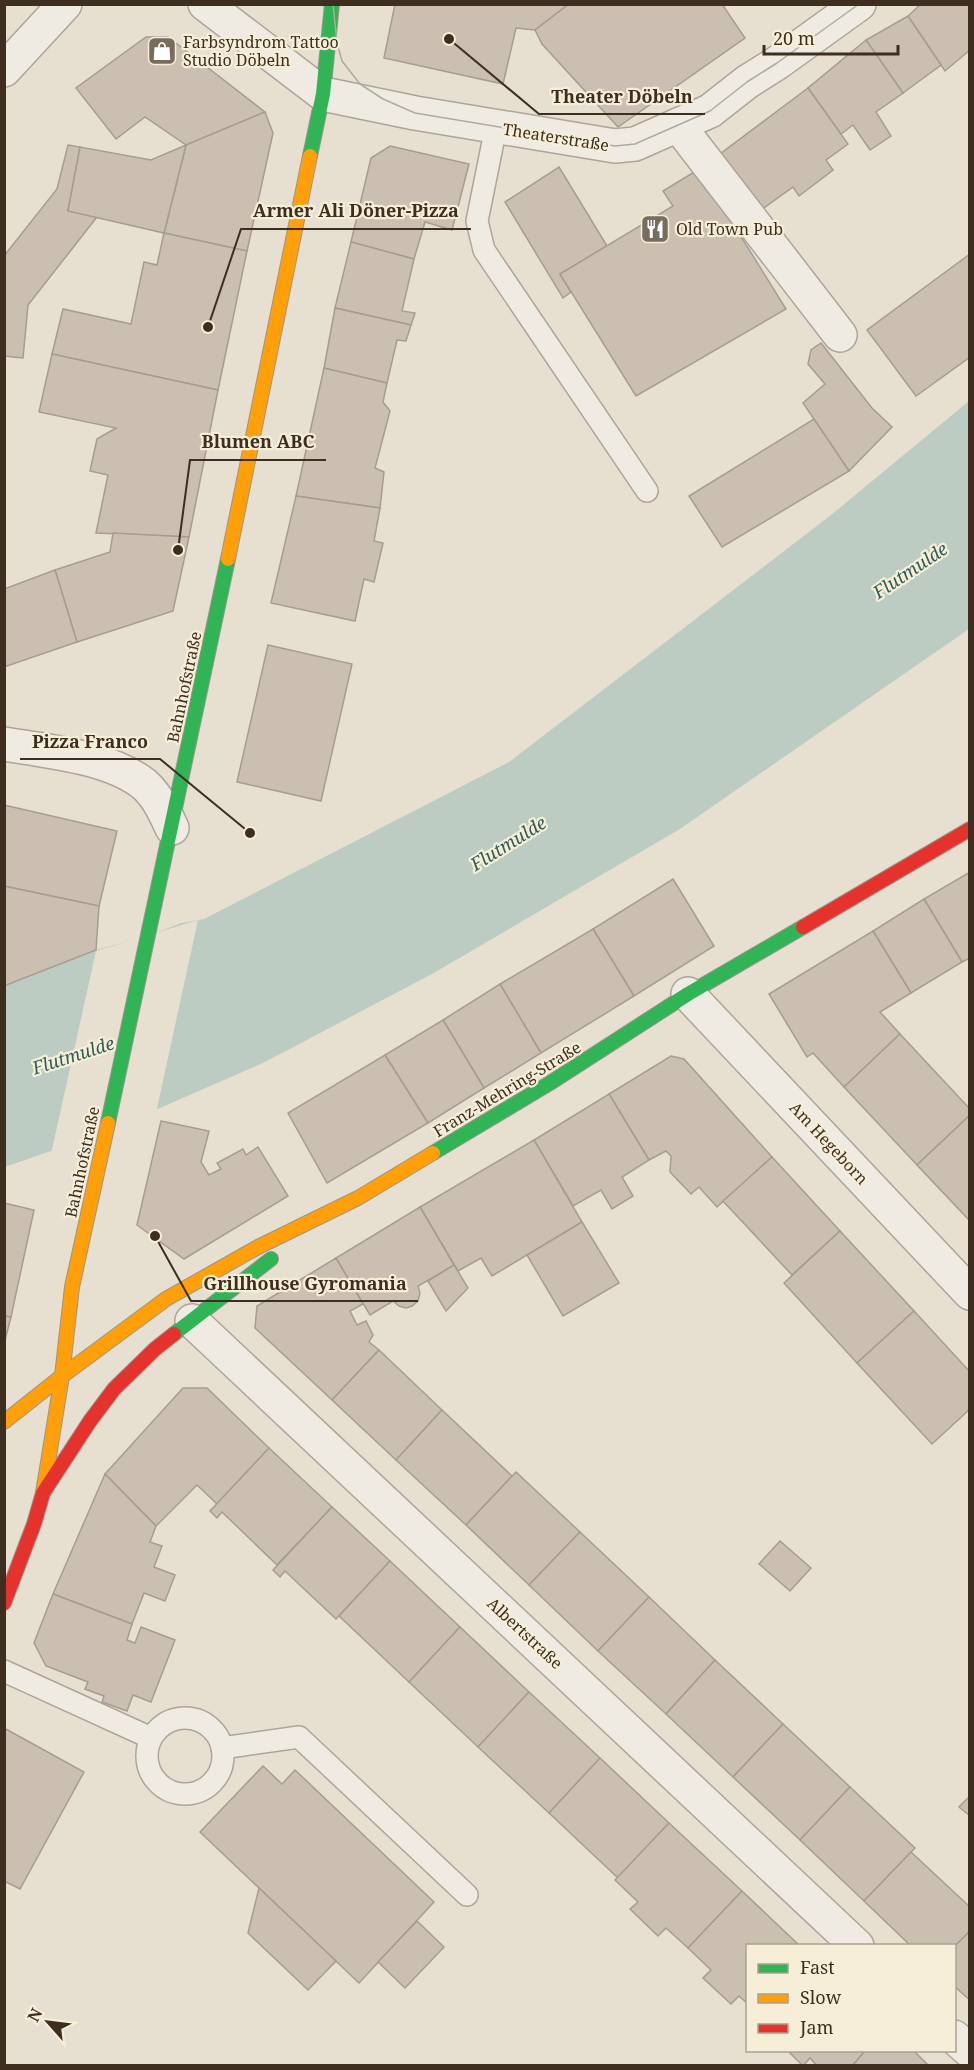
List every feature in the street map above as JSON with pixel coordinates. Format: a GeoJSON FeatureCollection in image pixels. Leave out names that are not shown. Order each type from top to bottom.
{"type":"FeatureCollection","features":[{"type":"Feature","properties":{"kind":"main road","name":"Bahnhofstraße"},"geometry":{"type":"LineString","coordinates":[[43,1493],[62,1376],[72,1287],[172,828],[323,94],[332,4]]}},
{"type":"Feature","properties":{"kind":"main road","name":"Franz-Mehring-Straße"},"geometry":{"type":"LineString","coordinates":[[4,1422],[166,1299],[258,1247],[358,1198],[550,1083],[688,994],[969,830]]}},
{"type":"Feature","properties":{"kind":"main road"},"geometry":{"type":"LineString","coordinates":[[4,1603],[34,1524],[43,1493],[114,1389],[155,1349],[285,1250],[358,1198]]}},
{"type":"Feature","properties":{"kind":"street"},"geometry":{"type":"LineString","coordinates":[[4,70],[65,4]]}},
{"type":"Feature","properties":{"kind":"street"},"geometry":{"type":"LineString","coordinates":[[205,4],[323,94]]}},
{"type":"Feature","properties":{"kind":"street","name":"Theaterstraße"},"geometry":{"type":"LineString","coordinates":[[323,94],[496,127],[626,146],[710,111],[747,82],[859,4]]}},
{"type":"Feature","properties":{"kind":"street"},"geometry":{"type":"LineString","coordinates":[[678,125],[840,335]]}},
{"type":"Feature","properties":{"kind":"street"},"geometry":{"type":"LineString","coordinates":[[4,744],[83,757],[130,775],[146,786],[159,802],[172,828]]}},
{"type":"Feature","properties":{"kind":"street","name":"Am Hegeborn"},"geometry":{"type":"LineString","coordinates":[[688,994],[969,1293]]}},
{"type":"Feature","properties":{"kind":"street","name":"Albertstraße"},"geometry":{"type":"LineString","coordinates":[[192,1321],[855,1944]]}},
{"type":"Feature","properties":{"kind":"street"},"geometry":{"type":"LineString","coordinates":[[956,2039],[969,2051]]}},
{"type":"Feature","properties":{"kind":"lane"},"geometry":{"type":"LineString","coordinates":[[496,127],[477,221],[483,250],[647,491]]}},
{"type":"Feature","properties":{"kind":"lane"},"geometry":{"type":"LineString","coordinates":[[4,1671],[151,1738]]}},
{"type":"Feature","properties":{"kind":"lane"},"geometry":{"type":"LineString","coordinates":[[181,1718],[205,1723],[215,1732],[222,1748],[221,1767],[215,1778],[206,1787],[195,1792],[183,1794],[170,1791],[160,1785],[151,1774],[147,1763],[147,1750],[151,1738],[169,1721],[181,1718]]}},
{"type":"Feature","properties":{"kind":"lane"},"geometry":{"type":"LineString","coordinates":[[222,1748],[299,1737],[467,1895]]}},
{"type":"Feature","properties":{"kind":"water","name":"Flutmulde"},"geometry":{"type":"Polygon","coordinates":[[[969,401],[969,629],[680,829],[432,974],[263,1063],[105,1132],[5,1167],[5,986],[96,950],[148,936],[181,923],[204,919],[509,762],[831,515],[969,401]]]}},
{"type":"Feature","properties":{"kind":"pier"},"geometry":{"type":"Polygon","coordinates":[[[198,920],[156,1113],[51,1154],[96,951],[198,920]]]}},
{"type":"Feature","properties":{"kind":"building"},"geometry":{"type":"Polygon","coordinates":[[[395,4],[569,4],[535,30],[516,28],[503,84],[384,58],[395,4]]]}},
{"type":"Feature","properties":{"kind":"building"},"geometry":{"type":"Polygon","coordinates":[[[569,4],[722,4],[745,38],[618,127],[542,44],[535,30],[569,4]]]}},
{"type":"Feature","properties":{"kind":"building"},"geometry":{"type":"Polygon","coordinates":[[[921,4],[970,4],[970,50],[945,71],[908,16],[921,4]]]}},
{"type":"Feature","properties":{"kind":"building"},"geometry":{"type":"Polygon","coordinates":[[[908,16],[941,65],[903,93],[866,40],[908,16]]]}},
{"type":"Feature","properties":{"kind":"building"},"geometry":{"type":"Polygon","coordinates":[[[146,37],[168,37],[265,112],[186,145],[145,117],[116,139],[76,88],[146,37]]]}},
{"type":"Feature","properties":{"kind":"building"},"geometry":{"type":"Polygon","coordinates":[[[866,40],[903,93],[876,112],[891,136],[870,150],[853,125],[841,134],[808,88],[866,40]]]}},
{"type":"Feature","properties":{"kind":"building"},"geometry":{"type":"Polygon","coordinates":[[[808,88],[848,144],[826,160],[833,170],[799,196],[793,187],[761,210],[720,154],[808,88]]]}},
{"type":"Feature","properties":{"kind":"building"},"geometry":{"type":"Polygon","coordinates":[[[265,112],[273,133],[247,251],[164,233],[186,145],[265,112]]]}},
{"type":"Feature","properties":{"kind":"building"},"geometry":{"type":"Polygon","coordinates":[[[68,145],[80,147],[68,211],[97,217],[28,305],[23,358],[4,356],[4,256],[57,189],[68,145]]]}},
{"type":"Feature","properties":{"kind":"building"},"geometry":{"type":"Polygon","coordinates":[[[186,145],[164,233],[68,211],[80,147],[151,160],[186,145]]]}},
{"type":"Feature","properties":{"kind":"building"},"geometry":{"type":"Polygon","coordinates":[[[390,146],[469,164],[452,230],[425,222],[414,259],[351,242],[371,158],[390,146]]]}},
{"type":"Feature","properties":{"kind":"building"},"geometry":{"type":"Polygon","coordinates":[[[559,167],[607,246],[560,274],[571,292],[563,298],[505,202],[559,167]]]}},
{"type":"Feature","properties":{"kind":"building"},"geometry":{"type":"Polygon","coordinates":[[[699,169],[786,309],[636,396],[560,274],[673,206],[663,191],[699,169]]]}},
{"type":"Feature","properties":{"kind":"building"},"geometry":{"type":"Polygon","coordinates":[[[164,233],[247,251],[218,390],[52,354],[63,309],[131,324],[144,262],[157,265],[164,233]]]}},
{"type":"Feature","properties":{"kind":"building"},"geometry":{"type":"Polygon","coordinates":[[[351,242],[414,259],[402,311],[415,313],[411,325],[335,308],[351,242]]]}},
{"type":"Feature","properties":{"kind":"building"},"geometry":{"type":"Polygon","coordinates":[[[970,254],[970,357],[916,396],[867,330],[970,254]]]}},
{"type":"Feature","properties":{"kind":"building"},"geometry":{"type":"Polygon","coordinates":[[[335,308],[411,325],[406,341],[397,340],[387,383],[324,368],[335,308]]]}},
{"type":"Feature","properties":{"kind":"building"},"geometry":{"type":"Polygon","coordinates":[[[821,343],[872,408],[892,427],[849,471],[803,403],[825,384],[808,364],[811,350],[821,343]]]}},
{"type":"Feature","properties":{"kind":"building"},"geometry":{"type":"Polygon","coordinates":[[[52,354],[218,390],[189,537],[96,533],[108,475],[90,471],[97,439],[116,428],[39,412],[52,354]]]}},
{"type":"Feature","properties":{"kind":"building"},"geometry":{"type":"Polygon","coordinates":[[[324,368],[387,383],[383,402],[390,411],[375,468],[384,472],[380,508],[296,496],[324,368]]]}},
{"type":"Feature","properties":{"kind":"building"},"geometry":{"type":"Polygon","coordinates":[[[814,419],[849,471],[722,547],[689,496],[814,419]]]}},
{"type":"Feature","properties":{"kind":"building"},"geometry":{"type":"Polygon","coordinates":[[[296,496],[380,508],[374,541],[383,543],[374,582],[364,579],[355,621],[271,603],[296,496]]]}},
{"type":"Feature","properties":{"kind":"building"},"geometry":{"type":"Polygon","coordinates":[[[113,533],[189,537],[173,611],[77,642],[55,570],[110,552],[113,533]]]}},
{"type":"Feature","properties":{"kind":"building"},"geometry":{"type":"Polygon","coordinates":[[[55,570],[77,642],[4,667],[4,589],[55,570]]]}},
{"type":"Feature","properties":{"kind":"building"},"geometry":{"type":"Polygon","coordinates":[[[268,645],[352,664],[321,801],[237,782],[268,645]]]}},
{"type":"Feature","properties":{"kind":"building"},"geometry":{"type":"Polygon","coordinates":[[[4,805],[117,831],[99,906],[4,886],[4,805]]]}},
{"type":"Feature","properties":{"kind":"building"},"geometry":{"type":"Polygon","coordinates":[[[970,872],[970,958],[962,962],[924,899],[970,872]]]}},
{"type":"Feature","properties":{"kind":"building"},"geometry":{"type":"Polygon","coordinates":[[[673,879],[714,946],[634,996],[593,929],[673,879]]]}},
{"type":"Feature","properties":{"kind":"building"},"geometry":{"type":"Polygon","coordinates":[[[4,886],[99,906],[96,950],[4,986],[4,886]]]}},
{"type":"Feature","properties":{"kind":"building"},"geometry":{"type":"Polygon","coordinates":[[[924,899],[962,962],[911,993],[873,931],[924,899]]]}},
{"type":"Feature","properties":{"kind":"building"},"geometry":{"type":"Polygon","coordinates":[[[593,929],[634,996],[541,1053],[500,984],[593,929]]]}},
{"type":"Feature","properties":{"kind":"building"},"geometry":{"type":"Polygon","coordinates":[[[873,931],[911,993],[880,1012],[900,1034],[844,1087],[813,1053],[807,1057],[769,994],[873,931]]]}},
{"type":"Feature","properties":{"kind":"building"},"geometry":{"type":"Polygon","coordinates":[[[500,984],[541,1053],[484,1088],[443,1020],[500,984]]]}},
{"type":"Feature","properties":{"kind":"building"},"geometry":{"type":"Polygon","coordinates":[[[443,1020],[484,1088],[428,1123],[385,1055],[443,1020]]]}},
{"type":"Feature","properties":{"kind":"building"},"geometry":{"type":"Polygon","coordinates":[[[900,1034],[970,1109],[970,1115],[917,1165],[844,1087],[900,1034]]]}},
{"type":"Feature","properties":{"kind":"building"},"geometry":{"type":"Polygon","coordinates":[[[385,1055],[428,1123],[327,1183],[288,1113],[385,1055]]]}},
{"type":"Feature","properties":{"kind":"building"},"geometry":{"type":"Polygon","coordinates":[[[671,1056],[684,1059],[772,1157],[717,1207],[699,1187],[691,1194],[670,1172],[671,1156],[666,1151],[649,1160],[609,1094],[671,1056]]]}},
{"type":"Feature","properties":{"kind":"building"},"geometry":{"type":"Polygon","coordinates":[[[609,1094],[649,1160],[622,1177],[633,1196],[612,1209],[601,1190],[573,1206],[534,1140],[609,1094]]]}},
{"type":"Feature","properties":{"kind":"building"},"geometry":{"type":"Polygon","coordinates":[[[970,1115],[970,1221],[917,1165],[970,1115]]]}},
{"type":"Feature","properties":{"kind":"building"},"geometry":{"type":"Polygon","coordinates":[[[161,1121],[209,1131],[201,1162],[209,1175],[221,1169],[217,1163],[243,1149],[246,1155],[258,1147],[288,1196],[184,1259],[137,1225],[161,1121]]]}},
{"type":"Feature","properties":{"kind":"building"},"geometry":{"type":"Polygon","coordinates":[[[534,1140],[582,1222],[492,1276],[481,1258],[458,1271],[420,1207],[534,1140]]]}},
{"type":"Feature","properties":{"kind":"building"},"geometry":{"type":"Polygon","coordinates":[[[772,1157],[840,1231],[792,1275],[723,1201],[772,1157]]]}},
{"type":"Feature","properties":{"kind":"building"},"geometry":{"type":"Polygon","coordinates":[[[4,1203],[34,1210],[11,1317],[4,1316],[4,1203]]]}},
{"type":"Feature","properties":{"kind":"building"},"geometry":{"type":"Polygon","coordinates":[[[420,1207],[454,1265],[418,1286],[420,1293],[418,1301],[412,1306],[406,1308],[393,1301],[370,1315],[336,1258],[420,1207]]]}},
{"type":"Feature","properties":{"kind":"building"},"geometry":{"type":"Polygon","coordinates":[[[582,1222],[619,1283],[563,1316],[527,1255],[582,1222]]]}},
{"type":"Feature","properties":{"kind":"building"},"geometry":{"type":"Polygon","coordinates":[[[840,1231],[914,1311],[857,1363],[784,1283],[840,1231]]]}},
{"type":"Feature","properties":{"kind":"building"},"geometry":{"type":"Polygon","coordinates":[[[336,1258],[363,1304],[350,1311],[357,1325],[366,1321],[373,1335],[369,1342],[379,1350],[332,1400],[255,1328],[257,1306],[336,1258]]]}},
{"type":"Feature","properties":{"kind":"building"},"geometry":{"type":"Polygon","coordinates":[[[454,1265],[468,1288],[446,1311],[428,1281],[454,1265]]]}},
{"type":"Feature","properties":{"kind":"building"},"geometry":{"type":"Polygon","coordinates":[[[914,1311],[970,1372],[970,1409],[932,1444],[857,1363],[914,1311]]]}},
{"type":"Feature","properties":{"kind":"building"},"geometry":{"type":"Polygon","coordinates":[[[4,1316],[11,1317],[4,1344],[4,1316]]]}},
{"type":"Feature","properties":{"kind":"building"},"geometry":{"type":"Polygon","coordinates":[[[379,1350],[442,1410],[396,1460],[332,1400],[379,1350]]]}},
{"type":"Feature","properties":{"kind":"building"},"geometry":{"type":"Polygon","coordinates":[[[183,1388],[207,1388],[269,1448],[217,1504],[197,1485],[156,1526],[105,1474],[183,1388]]]}},
{"type":"Feature","properties":{"kind":"building"},"geometry":{"type":"Polygon","coordinates":[[[442,1410],[512,1476],[466,1525],[396,1460],[442,1410]]]}},
{"type":"Feature","properties":{"kind":"building"},"geometry":{"type":"Polygon","coordinates":[[[269,1448],[332,1507],[277,1565],[222,1512],[217,1518],[210,1511],[269,1448]]]}},
{"type":"Feature","properties":{"kind":"building"},"geometry":{"type":"Polygon","coordinates":[[[516,1472],[580,1532],[529,1585],[466,1525],[516,1472]]]}},
{"type":"Feature","properties":{"kind":"building"},"geometry":{"type":"Polygon","coordinates":[[[105,1474],[156,1526],[150,1542],[162,1546],[154,1567],[175,1575],[165,1601],[144,1593],[132,1624],[53,1594],[105,1474]]]}},
{"type":"Feature","properties":{"kind":"building"},"geometry":{"type":"Polygon","coordinates":[[[332,1507],[390,1561],[336,1619],[285,1571],[280,1577],[273,1570],[332,1507]]]}},
{"type":"Feature","properties":{"kind":"building"},"geometry":{"type":"Polygon","coordinates":[[[580,1532],[649,1597],[598,1651],[529,1585],[580,1532]]]}},
{"type":"Feature","properties":{"kind":"building"},"geometry":{"type":"Polygon","coordinates":[[[780,1541],[811,1568],[790,1591],[759,1564],[780,1541]]]}},
{"type":"Feature","properties":{"kind":"building"},"geometry":{"type":"Polygon","coordinates":[[[390,1561],[460,1627],[409,1682],[339,1616],[390,1561]]]}},
{"type":"Feature","properties":{"kind":"building"},"geometry":{"type":"Polygon","coordinates":[[[53,1594],[132,1624],[127,1640],[135,1643],[141,1627],[175,1640],[151,1702],[133,1695],[127,1711],[102,1702],[104,1696],[85,1689],[88,1682],[46,1666],[34,1643],[53,1594]]]}},
{"type":"Feature","properties":{"kind":"building"},"geometry":{"type":"Polygon","coordinates":[[[649,1597],[715,1660],[666,1714],[598,1651],[649,1597]]]}},
{"type":"Feature","properties":{"kind":"building"},"geometry":{"type":"Polygon","coordinates":[[[460,1627],[529,1692],[478,1747],[409,1682],[460,1627]]]}},
{"type":"Feature","properties":{"kind":"building"},"geometry":{"type":"Polygon","coordinates":[[[715,1660],[783,1724],[733,1777],[666,1714],[715,1660]]]}},
{"type":"Feature","properties":{"kind":"building"},"geometry":{"type":"Polygon","coordinates":[[[529,1692],[600,1758],[549,1813],[478,1747],[529,1692]]]}},
{"type":"Feature","properties":{"kind":"building"},"geometry":{"type":"Polygon","coordinates":[[[783,1724],[850,1787],[800,1840],[733,1777],[783,1724]]]}},
{"type":"Feature","properties":{"kind":"building"},"geometry":{"type":"Polygon","coordinates":[[[4,1728],[84,1772],[20,1889],[4,1881],[4,1728]]]}},
{"type":"Feature","properties":{"kind":"building"},"geometry":{"type":"Polygon","coordinates":[[[600,1758],[669,1823],[618,1878],[549,1813],[600,1758]]]}},
{"type":"Feature","properties":{"kind":"building"},"geometry":{"type":"Polygon","coordinates":[[[263,1766],[282,1784],[295,1770],[434,1902],[359,1983],[200,1832],[263,1766]]]}},
{"type":"Feature","properties":{"kind":"building"},"geometry":{"type":"Polygon","coordinates":[[[850,1787],[915,1848],[864,1901],[800,1840],[850,1787]]]}},
{"type":"Feature","properties":{"kind":"building"},"geometry":{"type":"Polygon","coordinates":[[[970,1796],[970,1816],[959,1807],[970,1796]]]}},
{"type":"Feature","properties":{"kind":"building"},"geometry":{"type":"Polygon","coordinates":[[[669,1823],[742,1891],[688,1948],[666,1928],[658,1936],[630,1909],[638,1902],[615,1880],[669,1823]]]}},
{"type":"Feature","properties":{"kind":"building"},"geometry":{"type":"Polygon","coordinates":[[[911,1852],[970,1907],[970,1931],[956,1945],[909,1944],[864,1901],[911,1852]]]}},
{"type":"Feature","properties":{"kind":"building"},"geometry":{"type":"Polygon","coordinates":[[[259,1888],[336,1961],[308,1990],[248,1933],[259,1888]]]}},
{"type":"Feature","properties":{"kind":"building"},"geometry":{"type":"Polygon","coordinates":[[[742,1891],[798,1944],[746,1944],[746,2002],[739,1996],[731,2004],[703,1978],[711,1970],[688,1948],[742,1891]]]}},
{"type":"Feature","properties":{"kind":"building"},"geometry":{"type":"Polygon","coordinates":[[[417,1921],[444,1947],[405,1988],[378,1962],[417,1921]]]}},
{"type":"Feature","properties":{"kind":"building"},"geometry":{"type":"Polygon","coordinates":[[[970,1931],[970,2000],[956,1988],[956,1945],[970,1931]]]}},
{"type":"Feature","properties":{"kind":"building"},"geometry":{"type":"Polygon","coordinates":[[[789,2052],[864,2052],[852,2066],[817,2066],[810,2058],[803,2066],[789,2052]]]}},
{"type":"Feature","properties":{"kind":"building"},"geometry":{"type":"Polygon","coordinates":[[[864,2052],[915,2052],[929,2066],[852,2066],[864,2052]]]}},
{"type":"Feature","properties":{"kind":"tram line"},"geometry":{"type":"LineString","coordinates":[[333,4],[337,43],[342,61],[360,84],[383,99],[415,113],[615,146],[635,144],[710,111],[747,82],[859,4]]}},
{"type":"Feature","properties":{"kind":"traffic: fast"},"geometry":{"type":"LineString","coordinates":[[310,156],[323,94],[332,4]]}},
{"type":"Feature","properties":{"kind":"traffic: fast"},"geometry":{"type":"LineString","coordinates":[[108,1123],[228,559]]}},
{"type":"Feature","properties":{"kind":"traffic: fast"},"geometry":{"type":"LineString","coordinates":[[433,1153],[550,1083],[688,994],[803,927]]}},
{"type":"Feature","properties":{"kind":"traffic: fast"},"geometry":{"type":"LineString","coordinates":[[174,1334],[271,1259]]}},
{"type":"Feature","properties":{"kind":"traffic: slow"},"geometry":{"type":"LineString","coordinates":[[228,559],[310,156]]}},
{"type":"Feature","properties":{"kind":"traffic: slow"},"geometry":{"type":"LineString","coordinates":[[43,1493],[62,1376],[72,1287],[108,1123]]}},
{"type":"Feature","properties":{"kind":"traffic: slow"},"geometry":{"type":"LineString","coordinates":[[4,1422],[166,1299],[258,1247],[358,1198],[433,1153]]}},
{"type":"Feature","properties":{"kind":"traffic: jam"},"geometry":{"type":"LineString","coordinates":[[803,927],[970,829]]}},
{"type":"Feature","properties":{"kind":"traffic: jam"},"geometry":{"type":"LineString","coordinates":[[4,1603],[34,1524],[43,1493],[114,1389],[174,1334]]}},
{"type":"Feature","properties":{"kind":"place","name":"Theater Döbeln"},"geometry":{"type":"Point","coordinates":[449,39]}},
{"type":"Feature","properties":{"kind":"place","name":"Farbsyndrom Tattoo Studio Döbeln"},"geometry":{"type":"Point","coordinates":[162,51]}},
{"type":"Feature","properties":{"kind":"place","name":"Old Town Pub"},"geometry":{"type":"Point","coordinates":[655,229]}},
{"type":"Feature","properties":{"kind":"place","name":"Armer Ali Döner-Pizza"},"geometry":{"type":"Point","coordinates":[208,327]}},
{"type":"Feature","properties":{"kind":"place","name":"Blumen ABC"},"geometry":{"type":"Point","coordinates":[178,550]}},
{"type":"Feature","properties":{"kind":"place","name":"Pizza Franco"},"geometry":{"type":"Point","coordinates":[250,833]}},
{"type":"Feature","properties":{"kind":"place","name":"Grillhouse Gyromania"},"geometry":{"type":"Point","coordinates":[155,1236]}}]}
